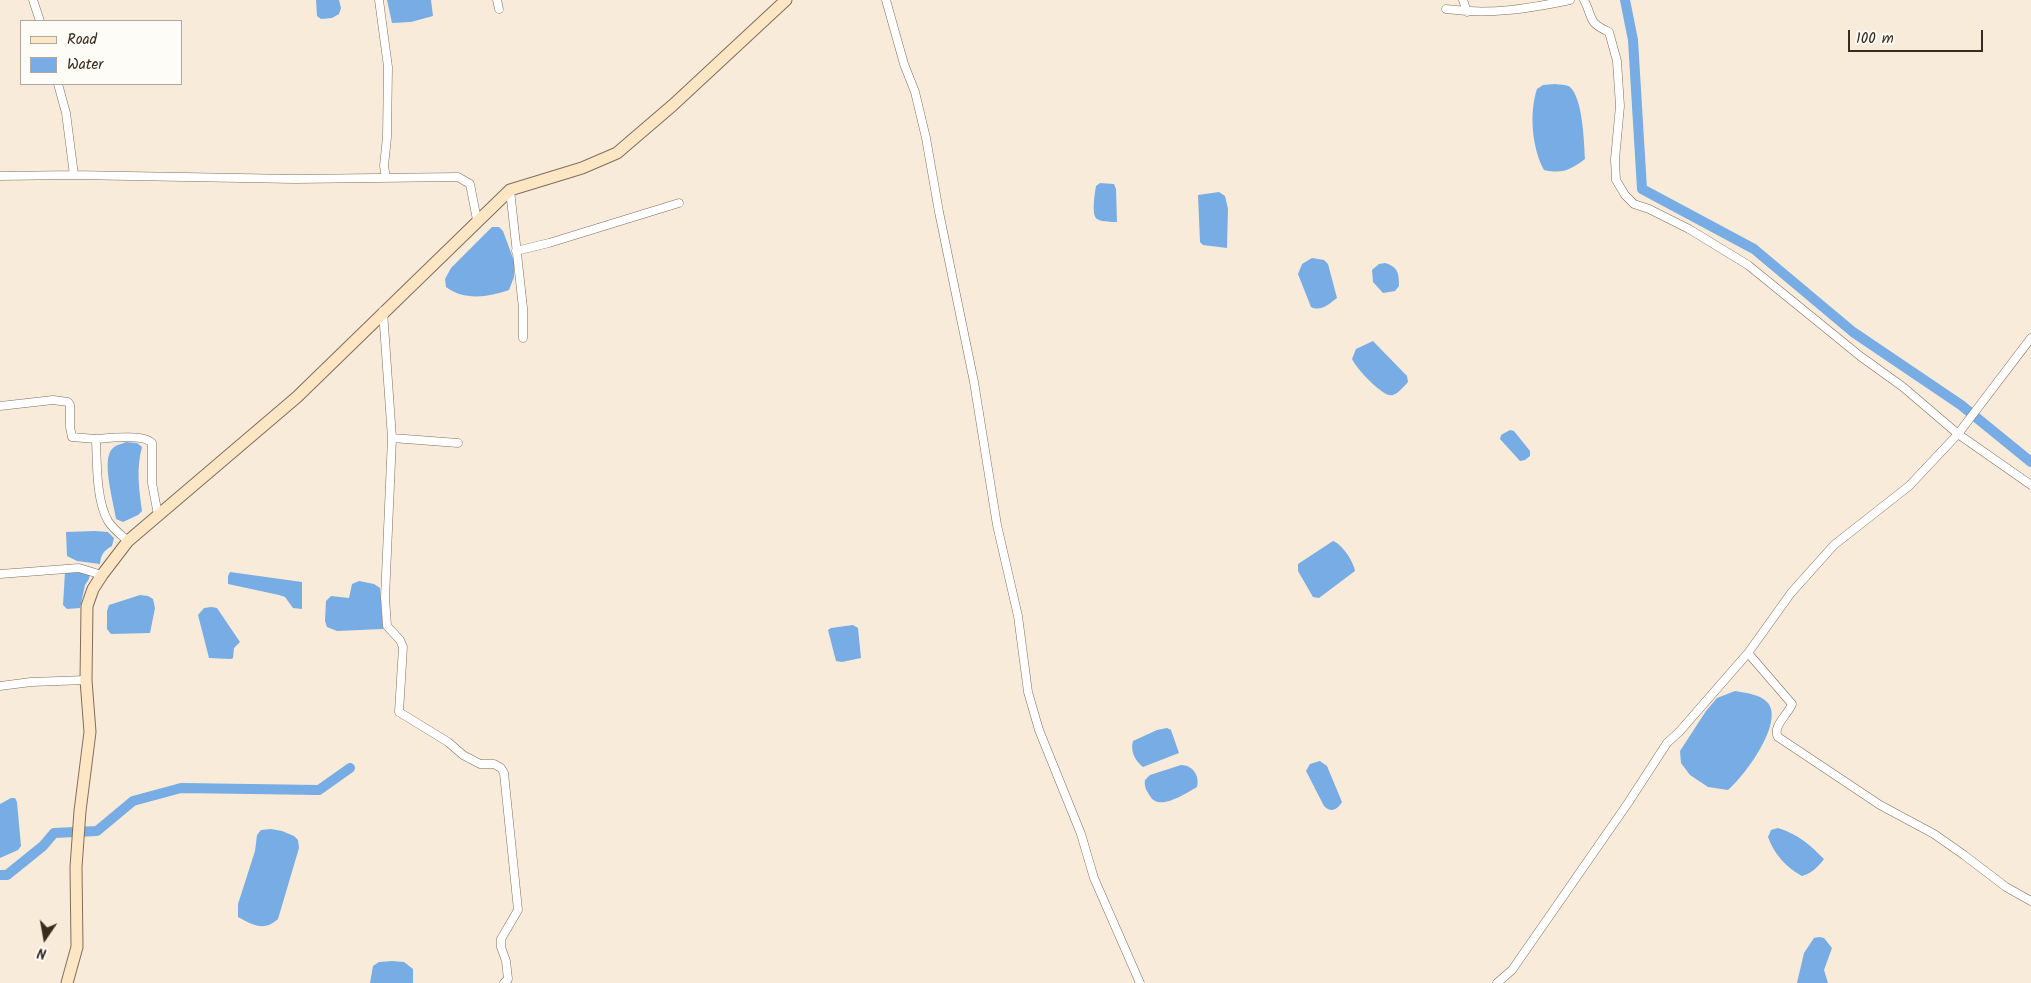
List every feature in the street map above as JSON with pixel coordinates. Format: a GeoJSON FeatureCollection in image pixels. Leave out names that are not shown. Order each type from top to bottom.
{"type":"FeatureCollection","features":[{"type":"Feature","properties":{"kind":"main road"},"geometry":{"type":"LineString","coordinates":[[67,983],[77,947],[78,840],[90,732],[86,680],[87,606],[93,589],[102,575],[128,541],[297,397],[510,190],[582,168],[617,153],[786,0]]}},
{"type":"Feature","properties":{"kind":"street"},"geometry":{"type":"LineString","coordinates":[[33,0],[40,20]]}},
{"type":"Feature","properties":{"kind":"street"},"geometry":{"type":"LineString","coordinates":[[379,0],[388,67],[387,137],[384,166],[386,178]]}},
{"type":"Feature","properties":{"kind":"street"},"geometry":{"type":"LineString","coordinates":[[497,0],[498,9]]}},
{"type":"Feature","properties":{"kind":"street"},"geometry":{"type":"LineString","coordinates":[[886,0],[904,64],[915,92],[926,138],[939,212],[974,382],[1001,544],[1018,616],[1028,692],[1039,730],[1081,834],[1094,878],[1140,983]]}},
{"type":"Feature","properties":{"kind":"street"},"geometry":{"type":"LineString","coordinates":[[1463,0],[1466,12]]}},
{"type":"Feature","properties":{"kind":"street"},"geometry":{"type":"LineString","coordinates":[[1446,8],[1466,12],[1501,12],[1570,0]]}},
{"type":"Feature","properties":{"kind":"street"},"geometry":{"type":"LineString","coordinates":[[1584,0],[1592,21],[1595,25],[1609,32],[1614,45],[1620,106],[1615,159],[1616,180],[1625,195],[1634,204],[1649,209],[1689,229],[1748,265],[1860,356],[2031,485]]}},
{"type":"Feature","properties":{"kind":"street"},"geometry":{"type":"LineString","coordinates":[[58,85],[66,113],[74,175]]}},
{"type":"Feature","properties":{"kind":"street"},"geometry":{"type":"LineString","coordinates":[[0,176],[74,175],[244,179],[458,177],[470,184],[478,220]]}},
{"type":"Feature","properties":{"kind":"street"},"geometry":{"type":"LineString","coordinates":[[510,190],[523,308],[524,338]]}},
{"type":"Feature","properties":{"kind":"street"},"geometry":{"type":"LineString","coordinates":[[516,252],[679,203]]}},
{"type":"Feature","properties":{"kind":"street"},"geometry":{"type":"LineString","coordinates":[[384,311],[392,438],[385,598],[387,626],[400,640],[403,647],[398,712],[448,742],[463,755],[480,764],[494,764],[501,768],[504,773],[518,910],[501,939],[508,978],[504,983]]}},
{"type":"Feature","properties":{"kind":"street"},"geometry":{"type":"LineString","coordinates":[[1497,983],[1512,970],[1628,803],[1667,743],[1680,731],[1748,653],[1790,593],[1834,545],[1909,486],[1960,431],[2031,338]]}},
{"type":"Feature","properties":{"kind":"street"},"geometry":{"type":"LineString","coordinates":[[0,406],[66,400],[70,405],[72,436],[96,439],[138,438],[149,440],[152,443],[152,483],[158,515]]}},
{"type":"Feature","properties":{"kind":"street"},"geometry":{"type":"LineString","coordinates":[[392,438],[458,443]]}},
{"type":"Feature","properties":{"kind":"street"},"geometry":{"type":"LineString","coordinates":[[96,439],[97,471],[105,514],[112,526],[128,541]]}},
{"type":"Feature","properties":{"kind":"street"},"geometry":{"type":"LineString","coordinates":[[0,574],[79,568],[102,575]]}},
{"type":"Feature","properties":{"kind":"street"},"geometry":{"type":"LineString","coordinates":[[1748,653],[1792,704],[1777,728],[1776,733],[1778,737],[1880,805],[1934,834],[1964,854],[2006,887],[2031,900]]}},
{"type":"Feature","properties":{"kind":"street"},"geometry":{"type":"LineString","coordinates":[[0,686],[31,682],[86,680]]}},
{"type":"Feature","properties":{"kind":"water"},"geometry":{"type":"Polygon","coordinates":[[[316,0],[339,0],[341,8],[339,14],[332,18],[321,19],[317,16],[316,0]]]}},
{"type":"Feature","properties":{"kind":"water"},"geometry":{"type":"Polygon","coordinates":[[[387,0],[431,0],[433,16],[411,22],[392,23],[387,0]]]}},
{"type":"Feature","properties":{"kind":"water"},"geometry":{"type":"Polygon","coordinates":[[[1555,84],[1570,87],[1578,101],[1582,121],[1585,159],[1570,168],[1556,172],[1544,170],[1534,141],[1533,130],[1533,109],[1537,89],[1543,85],[1555,84]]]}},
{"type":"Feature","properties":{"kind":"water"},"geometry":{"type":"Polygon","coordinates":[[[1100,183],[1114,184],[1116,189],[1117,222],[1101,221],[1095,217],[1096,186],[1100,183]]]}},
{"type":"Feature","properties":{"kind":"water"},"geometry":{"type":"Polygon","coordinates":[[[1219,192],[1225,196],[1228,209],[1227,248],[1203,245],[1200,242],[1198,195],[1219,192]]]}},
{"type":"Feature","properties":{"kind":"water"},"geometry":{"type":"Polygon","coordinates":[[[492,227],[499,227],[503,231],[514,261],[514,277],[509,290],[485,296],[469,296],[446,287],[445,279],[451,268],[492,227]]]}},
{"type":"Feature","properties":{"kind":"water"},"geometry":{"type":"Polygon","coordinates":[[[1312,258],[1324,260],[1328,264],[1337,298],[1325,307],[1318,309],[1311,307],[1298,274],[1302,264],[1312,258]]]}},
{"type":"Feature","properties":{"kind":"water"},"geometry":{"type":"Polygon","coordinates":[[[1385,263],[1393,266],[1397,271],[1399,286],[1395,291],[1383,293],[1373,282],[1372,270],[1379,264],[1385,263]]]}},
{"type":"Feature","properties":{"kind":"water"},"geometry":{"type":"Polygon","coordinates":[[[1373,341],[1407,376],[1408,382],[1393,395],[1389,395],[1377,388],[1352,359],[1356,349],[1373,341]]]}},
{"type":"Feature","properties":{"kind":"water"},"geometry":{"type":"Polygon","coordinates":[[[1510,430],[1514,431],[1530,451],[1530,456],[1525,460],[1520,461],[1500,439],[1501,435],[1510,430]]]}},
{"type":"Feature","properties":{"kind":"water"},"geometry":{"type":"Polygon","coordinates":[[[126,442],[137,443],[142,447],[139,487],[142,511],[123,522],[116,519],[109,482],[108,463],[112,449],[126,442]]]}},
{"type":"Feature","properties":{"kind":"water"},"geometry":{"type":"Polygon","coordinates":[[[66,532],[108,532],[114,538],[112,546],[103,554],[100,564],[77,561],[67,556],[66,532]]]}},
{"type":"Feature","properties":{"kind":"water"},"geometry":{"type":"Polygon","coordinates":[[[1333,541],[1347,554],[1355,571],[1319,598],[1313,597],[1298,571],[1298,564],[1333,541]]]}},
{"type":"Feature","properties":{"kind":"water"},"geometry":{"type":"Polygon","coordinates":[[[72,570],[90,574],[85,585],[80,608],[67,609],[63,605],[65,572],[72,570]]]}},
{"type":"Feature","properties":{"kind":"water"},"geometry":{"type":"Polygon","coordinates":[[[230,572],[302,582],[302,609],[293,608],[285,597],[228,584],[230,572]]]}},
{"type":"Feature","properties":{"kind":"water"},"geometry":{"type":"Polygon","coordinates":[[[359,581],[374,584],[380,588],[383,629],[337,631],[327,627],[325,621],[326,601],[331,596],[349,598],[352,584],[359,581]]]}},
{"type":"Feature","properties":{"kind":"water"},"geometry":{"type":"Polygon","coordinates":[[[140,595],[153,599],[155,608],[150,633],[111,634],[107,629],[109,605],[140,595]]]}},
{"type":"Feature","properties":{"kind":"water"},"geometry":{"type":"Polygon","coordinates":[[[204,608],[217,608],[240,642],[234,648],[233,658],[231,659],[209,658],[198,615],[204,608]]]}},
{"type":"Feature","properties":{"kind":"water"},"geometry":{"type":"Polygon","coordinates":[[[853,625],[858,628],[861,658],[842,662],[836,661],[828,630],[853,625]]]}},
{"type":"Feature","properties":{"kind":"water"},"geometry":{"type":"Polygon","coordinates":[[[1735,691],[1753,694],[1765,700],[1772,712],[1771,723],[1760,749],[1735,783],[1728,790],[1708,787],[1690,775],[1681,763],[1680,751],[1706,711],[1717,698],[1735,691]]]}},
{"type":"Feature","properties":{"kind":"water"},"geometry":{"type":"Polygon","coordinates":[[[1167,728],[1171,730],[1179,753],[1143,767],[1134,756],[1133,741],[1157,730],[1167,728]]]}},
{"type":"Feature","properties":{"kind":"water"},"geometry":{"type":"Polygon","coordinates":[[[1320,761],[1327,766],[1342,802],[1334,810],[1324,806],[1306,771],[1310,764],[1320,761]]]}},
{"type":"Feature","properties":{"kind":"water"},"geometry":{"type":"Polygon","coordinates":[[[1181,765],[1189,767],[1195,772],[1198,783],[1197,787],[1173,800],[1160,802],[1154,800],[1146,790],[1145,780],[1150,775],[1181,765]]]}},
{"type":"Feature","properties":{"kind":"water"},"geometry":{"type":"Polygon","coordinates":[[[15,798],[17,802],[21,846],[18,850],[0,858],[0,804],[15,798]]]}},
{"type":"Feature","properties":{"kind":"water"},"geometry":{"type":"Polygon","coordinates":[[[1778,828],[1792,833],[1803,840],[1824,859],[1809,873],[1802,876],[1796,873],[1782,860],[1768,837],[1771,830],[1778,828]]]}},
{"type":"Feature","properties":{"kind":"water"},"geometry":{"type":"Polygon","coordinates":[[[271,829],[294,836],[298,840],[299,848],[278,919],[268,925],[258,926],[238,917],[238,904],[255,851],[257,835],[261,830],[271,829]]]}},
{"type":"Feature","properties":{"kind":"water"},"geometry":{"type":"Polygon","coordinates":[[[1814,938],[1824,938],[1832,948],[1824,970],[1828,983],[1797,983],[1804,953],[1814,938]]]}},
{"type":"Feature","properties":{"kind":"water"},"geometry":{"type":"Polygon","coordinates":[[[379,962],[404,962],[413,969],[413,983],[370,983],[373,966],[379,962]]]}},
{"type":"Feature","properties":{"kind":"waterway"},"geometry":{"type":"LineString","coordinates":[[1625,0],[1633,40],[1642,189],[1754,249],[1853,332],[1961,405],[2031,462]]}},
{"type":"Feature","properties":{"kind":"waterway"},"geometry":{"type":"LineString","coordinates":[[0,875],[7,875],[43,846],[54,833],[97,831],[133,801],[181,788],[319,790],[350,768]]}}]}
